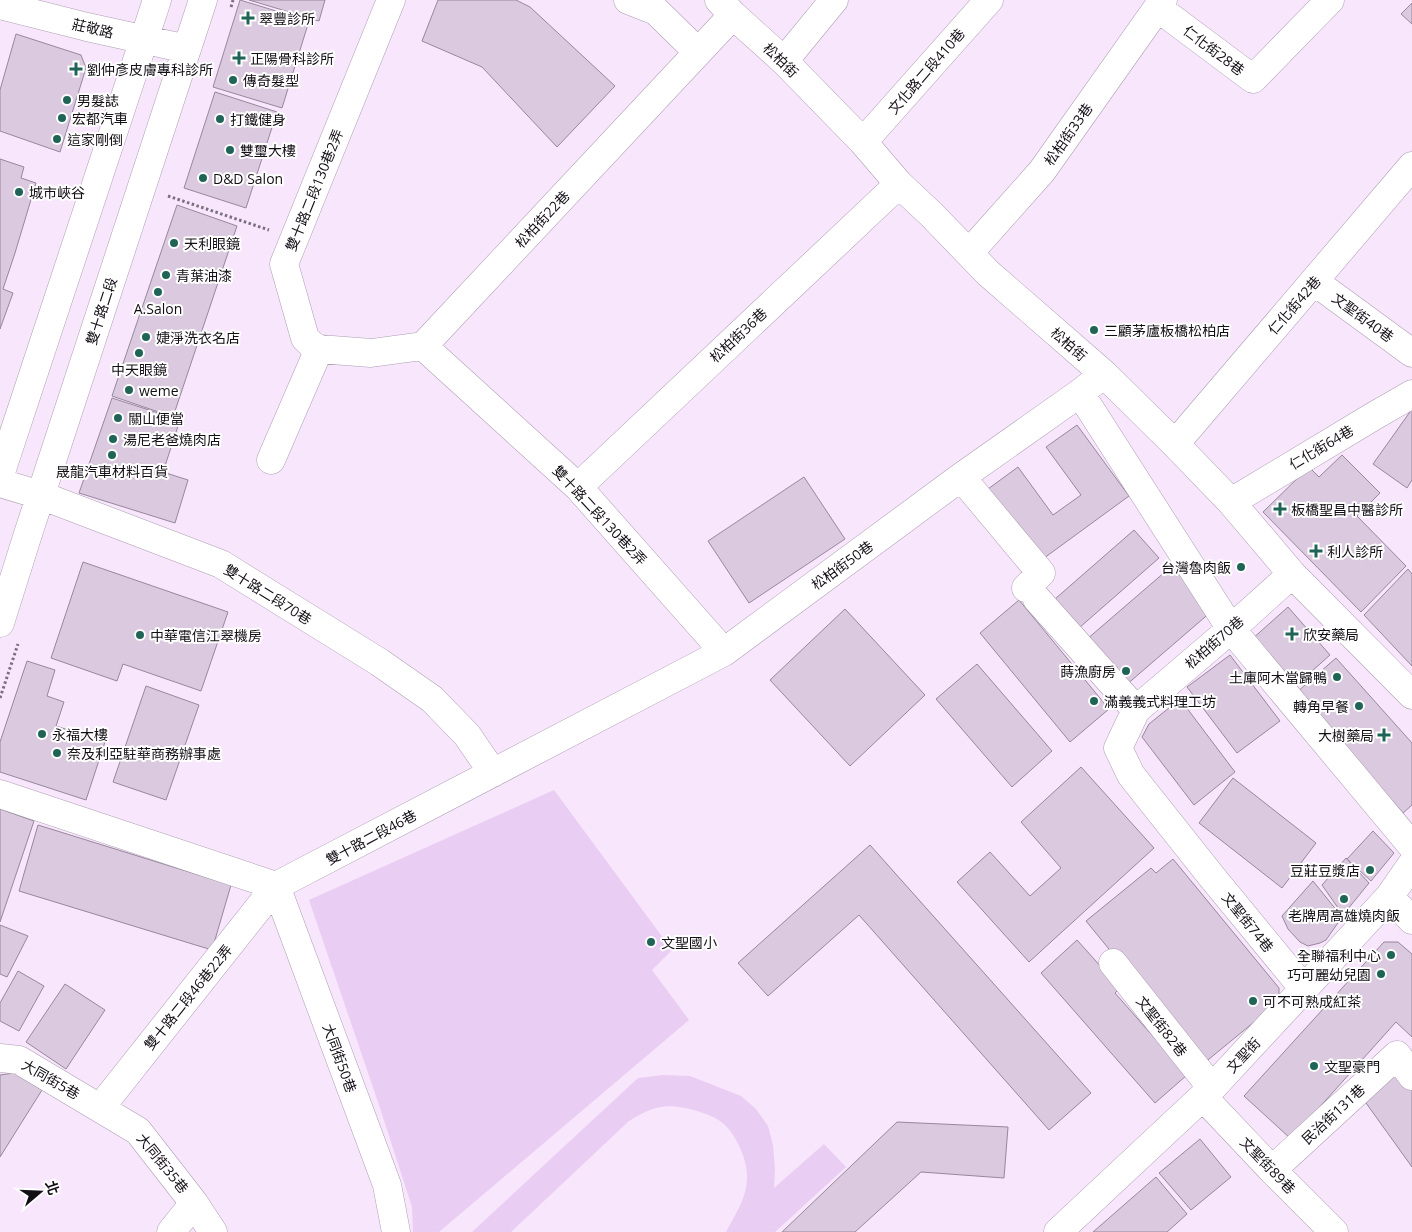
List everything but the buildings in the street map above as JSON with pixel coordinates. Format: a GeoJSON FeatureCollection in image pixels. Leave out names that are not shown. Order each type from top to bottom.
{"type":"FeatureCollection","features":[{"type":"Feature","properties":{"kind":"street"},"geometry":{"type":"LineString","coordinates":[[0,475],[157,0]]}},
{"type":"Feature","properties":{"kind":"street","name":"雙十路二段"},"geometry":{"type":"LineString","coordinates":[[0,623],[202,0]]}},
{"type":"Feature","properties":{"kind":"street","name":"雙十路二段130巷2弄"},"geometry":{"type":"LineString","coordinates":[[319,348],[312,345],[305,338],[284,264],[390,0]]}},
{"type":"Feature","properties":{"kind":"street"},"geometry":{"type":"LineString","coordinates":[[628,0],[656,11],[698,52]]}},
{"type":"Feature","properties":{"kind":"street"},"geometry":{"type":"LineString","coordinates":[[784,61],[834,0]]}},
{"type":"Feature","properties":{"kind":"street","name":"文化路二段410巷"},"geometry":{"type":"LineString","coordinates":[[863,142],[989,0]]}},
{"type":"Feature","properties":{"kind":"street","name":"仁化街28巷"},"geometry":{"type":"LineString","coordinates":[[1160,4],[1253,79],[1330,0]]}},
{"type":"Feature","properties":{"kind":"street","name":"松柏街33巷"},"geometry":{"type":"LineString","coordinates":[[969,253],[1042,171],[1160,4]]}},
{"type":"Feature","properties":{"kind":"street","name":"莊敬路"},"geometry":{"type":"LineString","coordinates":[[0,5],[187,49]]}},
{"type":"Feature","properties":{"kind":"street","name":"松柏街22巷"},"geometry":{"type":"LineString","coordinates":[[423,346],[698,52],[726,8]]}},
{"type":"Feature","properties":{"kind":"street","name":"松柏街"},"geometry":{"type":"LineString","coordinates":[[726,8],[784,61],[863,142],[899,184],[932,214],[988,273],[1104,374],[1175,444],[1231,502],[1292,574],[1412,695]]}},
{"type":"Feature","properties":{"kind":"street","name":"仁化街42巷"},"geometry":{"type":"LineString","coordinates":[[1175,444],[1412,166]]}},
{"type":"Feature","properties":{"kind":"street","name":"松柏街36巷"},"geometry":{"type":"LineString","coordinates":[[578,487],[899,184]]}},
{"type":"Feature","properties":{"kind":"street","name":"文聖街40巷"},"geometry":{"type":"LineString","coordinates":[[1314,282],[1412,353]]}},
{"type":"Feature","properties":{"kind":"street"},"geometry":{"type":"LineString","coordinates":[[271,460],[319,348],[371,353],[423,346]]}},
{"type":"Feature","properties":{"kind":"street","name":"雙十路二段130巷2弄"},"geometry":{"type":"LineString","coordinates":[[423,346],[578,487],[724,652]]}},
{"type":"Feature","properties":{"kind":"street","name":"松柏街50巷"},"geometry":{"type":"LineString","coordinates":[[724,652],[1104,374]]}},
{"type":"Feature","properties":{"kind":"street"},"geometry":{"type":"LineString","coordinates":[[1080,393],[1231,629],[1412,846]]}},
{"type":"Feature","properties":{"kind":"street","name":"仁化街64巷"},"geometry":{"type":"LineString","coordinates":[[1231,502],[1412,394]]}},
{"type":"Feature","properties":{"kind":"street"},"geometry":{"type":"LineString","coordinates":[[961,477],[1041,573],[1032,593],[1136,710]]}},
{"type":"Feature","properties":{"kind":"street","name":"雙十路二段70巷"},"geometry":{"type":"LineString","coordinates":[[0,482],[40,495],[221,564],[379,662],[432,698],[467,735],[493,773]]}},
{"type":"Feature","properties":{"kind":"street","name":"松柏街70巷"},"geometry":{"type":"LineString","coordinates":[[1212,877],[1131,775],[1118,748],[1136,710],[1292,574]]}},
{"type":"Feature","properties":{"kind":"street","name":"雙十路二段46巷"},"geometry":{"type":"LineString","coordinates":[[276,886],[724,652]]}},
{"type":"Feature","properties":{"kind":"street"},"geometry":{"type":"LineString","coordinates":[[0,794],[276,886]]}},
{"type":"Feature","properties":{"kind":"street","name":"文聖街"},"geometry":{"type":"LineString","coordinates":[[1058,1232],[1208,1093],[1389,897],[1412,864]]}},
{"type":"Feature","properties":{"kind":"street","name":"文聖街74巷"},"geometry":{"type":"LineString","coordinates":[[1212,877],[1304,989]]}},
{"type":"Feature","properties":{"kind":"street","name":"雙十路二段46巷22弄"},"geometry":{"type":"LineString","coordinates":[[100,1108],[276,886]]}},
{"type":"Feature","properties":{"kind":"street","name":"大同街50巷"},"geometry":{"type":"LineString","coordinates":[[276,886],[388,1185],[396,1232]]}},
{"type":"Feature","properties":{"kind":"street"},"geometry":{"type":"LineString","coordinates":[[1389,897],[1412,920]]}},
{"type":"Feature","properties":{"kind":"street","name":"文聖街82巷"},"geometry":{"type":"LineString","coordinates":[[1113,963],[1208,1093]]}},
{"type":"Feature","properties":{"kind":"street","name":"民治街131巷"},"geometry":{"type":"LineString","coordinates":[[1272,1170],[1397,1055],[1412,1076]]}},
{"type":"Feature","properties":{"kind":"street","name":"大同街5巷"},"geometry":{"type":"LineString","coordinates":[[0,1058],[20,1060],[100,1108]]}},
{"type":"Feature","properties":{"kind":"street","name":"文聖街89巷"},"geometry":{"type":"LineString","coordinates":[[1208,1093],[1272,1170],[1334,1232]]}},
{"type":"Feature","properties":{"kind":"street","name":"大同街35巷"},"geometry":{"type":"LineString","coordinates":[[100,1108],[138,1131],[194,1203],[213,1232]]}},
{"type":"Feature","properties":{"kind":"street"},"geometry":{"type":"LineString","coordinates":[[171,1232],[194,1203]]}},
{"type":"Feature","properties":{"kind":"path"},"geometry":{"type":"LineString","coordinates":[[141,188],[294,238]]}},
{"type":"Feature","properties":{"kind":"shaded area"},"geometry":{"type":"Polygon","coordinates":[[[554,790],[672,950],[652,970],[689,1020],[439,1232],[413,1232],[412,1207],[309,900],[554,790]]]}},
{"type":"Feature","properties":{"kind":"shaded area"},"geometry":{"type":"Polygon","coordinates":[[[663,1075],[690,1076],[741,1096],[756,1109],[768,1126],[773,1145],[774,1188],[824,1144],[846,1167],[775,1232],[726,1232],[741,1204],[746,1190],[747,1175],[745,1161],[739,1145],[725,1125],[714,1118],[683,1108],[661,1107],[640,1114],[629,1121],[511,1232],[472,1232],[638,1078],[663,1075]]]}},
{"type":"Feature","properties":{"kind":"place","name":"翠豐診所"},"geometry":{"type":"Point","coordinates":[248,18]}},
{"type":"Feature","properties":{"kind":"place","name":"正陽骨科診所"},"geometry":{"type":"Point","coordinates":[239,58]}},
{"type":"Feature","properties":{"kind":"place","name":"劉仲彥皮膚專科診所"},"geometry":{"type":"Point","coordinates":[76,69]}},
{"type":"Feature","properties":{"kind":"place","name":"傳奇髮型"},"geometry":{"type":"Point","coordinates":[233,80]}},
{"type":"Feature","properties":{"kind":"place","name":"男髮誌"},"geometry":{"type":"Point","coordinates":[67,100]}},
{"type":"Feature","properties":{"kind":"place","name":"宏都汽車"},"geometry":{"type":"Point","coordinates":[62,118]}},
{"type":"Feature","properties":{"kind":"place","name":"打鐵健身"},"geometry":{"type":"Point","coordinates":[220,119]}},
{"type":"Feature","properties":{"kind":"place","name":"這家剛倒"},"geometry":{"type":"Point","coordinates":[57,139]}},
{"type":"Feature","properties":{"kind":"place","name":"雙璽大樓"},"geometry":{"type":"Point","coordinates":[230,150]}},
{"type":"Feature","properties":{"kind":"place","name":"D&D Salon"},"geometry":{"type":"Point","coordinates":[203,178]}},
{"type":"Feature","properties":{"kind":"place","name":"城市峽谷"},"geometry":{"type":"Point","coordinates":[19,192]}},
{"type":"Feature","properties":{"kind":"place","name":"天利眼鏡"},"geometry":{"type":"Point","coordinates":[174,243]}},
{"type":"Feature","properties":{"kind":"place","name":"青葉油漆"},"geometry":{"type":"Point","coordinates":[166,275]}},
{"type":"Feature","properties":{"kind":"place","name":"A.Salon"},"geometry":{"type":"Point","coordinates":[158,292]}},
{"type":"Feature","properties":{"kind":"place","name":"三顧茅廬板橋松柏店"},"geometry":{"type":"Point","coordinates":[1094,330]}},
{"type":"Feature","properties":{"kind":"place","name":"婕淨洗衣名店"},"geometry":{"type":"Point","coordinates":[146,337]}},
{"type":"Feature","properties":{"kind":"place","name":"中天眼鏡"},"geometry":{"type":"Point","coordinates":[139,353]}},
{"type":"Feature","properties":{"kind":"place","name":"weme"},"geometry":{"type":"Point","coordinates":[129,390]}},
{"type":"Feature","properties":{"kind":"place","name":"關山便當"},"geometry":{"type":"Point","coordinates":[118,418]}},
{"type":"Feature","properties":{"kind":"place","name":"湯尼老爸燒肉店"},"geometry":{"type":"Point","coordinates":[113,439]}},
{"type":"Feature","properties":{"kind":"place","name":"晟龍汽車材料百貨"},"geometry":{"type":"Point","coordinates":[112,455]}},
{"type":"Feature","properties":{"kind":"place","name":"板橋聖昌中醫診所"},"geometry":{"type":"Point","coordinates":[1280,509]}},
{"type":"Feature","properties":{"kind":"place","name":"利人診所"},"geometry":{"type":"Point","coordinates":[1316,551]}},
{"type":"Feature","properties":{"kind":"place","name":"台灣魯肉飯"},"geometry":{"type":"Point","coordinates":[1241,567]}},
{"type":"Feature","properties":{"kind":"place","name":"欣安藥局"},"geometry":{"type":"Point","coordinates":[1292,634]}},
{"type":"Feature","properties":{"kind":"place","name":"中華電信江翠機房"},"geometry":{"type":"Point","coordinates":[140,635]}},
{"type":"Feature","properties":{"kind":"place","name":"蒔漁廚房"},"geometry":{"type":"Point","coordinates":[1126,671]}},
{"type":"Feature","properties":{"kind":"place","name":"土庫阿木當歸鴨"},"geometry":{"type":"Point","coordinates":[1337,677]}},
{"type":"Feature","properties":{"kind":"place","name":"滿義義式料理工坊"},"geometry":{"type":"Point","coordinates":[1094,701]}},
{"type":"Feature","properties":{"kind":"place","name":"轉角早餐"},"geometry":{"type":"Point","coordinates":[1359,706]}},
{"type":"Feature","properties":{"kind":"place","name":"永福大樓"},"geometry":{"type":"Point","coordinates":[42,734]}},
{"type":"Feature","properties":{"kind":"place","name":"大樹藥局"},"geometry":{"type":"Point","coordinates":[1384,735]}},
{"type":"Feature","properties":{"kind":"place","name":"奈及利亞駐華商務辦事處"},"geometry":{"type":"Point","coordinates":[57,753]}},
{"type":"Feature","properties":{"kind":"place","name":"豆莊豆漿店"},"geometry":{"type":"Point","coordinates":[1370,870]}},
{"type":"Feature","properties":{"kind":"place","name":"老牌周高雄燒肉飯"},"geometry":{"type":"Point","coordinates":[1344,899]}},
{"type":"Feature","properties":{"kind":"place","name":"文聖國小"},"geometry":{"type":"Point","coordinates":[651,942]}},
{"type":"Feature","properties":{"kind":"place","name":"全聯福利中心"},"geometry":{"type":"Point","coordinates":[1391,955]}},
{"type":"Feature","properties":{"kind":"place","name":"巧可麗幼兒園"},"geometry":{"type":"Point","coordinates":[1381,974]}},
{"type":"Feature","properties":{"kind":"place","name":"可不可熟成紅茶"},"geometry":{"type":"Point","coordinates":[1253,1001]}},
{"type":"Feature","properties":{"kind":"place","name":"文聖豪門"},"geometry":{"type":"Point","coordinates":[1314,1066]}}]}
